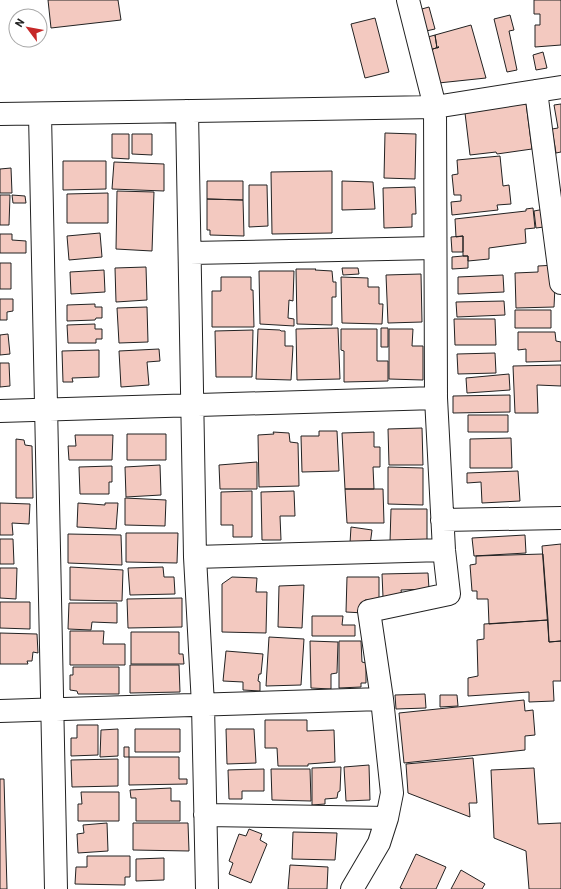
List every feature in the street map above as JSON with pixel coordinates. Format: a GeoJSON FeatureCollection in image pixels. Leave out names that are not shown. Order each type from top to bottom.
{"type":"FeatureCollection","features":[{"type":"Feature","properties":{"kind":"street"},"geometry":{"type":"LineString","coordinates":[[352,889],[379,843],[387,818],[392,793],[382,699],[370,611],[448,594],[442,520],[436,398],[435,107],[408,0]]}},
{"type":"Feature","properties":{"kind":"street"},"geometry":{"type":"LineString","coordinates":[[0,114],[435,107],[561,87]]}},
{"type":"Feature","properties":{"kind":"street"},"geometry":{"type":"LineString","coordinates":[[536,91],[561,283]]}},
{"type":"Feature","properties":{"kind":"street"},"geometry":{"type":"LineString","coordinates":[[187,111],[195,557],[203,705],[207,889]]}},
{"type":"Feature","properties":{"kind":"street"},"geometry":{"type":"LineString","coordinates":[[40,114],[56,889]]}},
{"type":"Feature","properties":{"kind":"street"},"geometry":{"type":"LineString","coordinates":[[190,253],[435,248]]}},
{"type":"Feature","properties":{"kind":"street"},"geometry":{"type":"LineString","coordinates":[[0,411],[436,398]]}},
{"type":"Feature","properties":{"kind":"street"},"geometry":{"type":"LineString","coordinates":[[442,520],[561,518]]}},
{"type":"Feature","properties":{"kind":"street"},"geometry":{"type":"LineString","coordinates":[[195,557],[444,550]]}},
{"type":"Feature","properties":{"kind":"street"},"geometry":{"type":"LineString","coordinates":[[0,711],[382,699]]}},
{"type":"Feature","properties":{"kind":"street"},"geometry":{"type":"LineString","coordinates":[[206,815],[387,818]]}},
{"type":"Feature","properties":{"kind":"building"},"geometry":{"type":"Polygon","coordinates":[[[48,0],[118,0],[121,20],[51,28],[48,0]]]}},
{"type":"Feature","properties":{"kind":"building"},"geometry":{"type":"Polygon","coordinates":[[[534,0],[561,0],[561,45],[535,47],[535,25],[540,25],[540,14],[534,14],[534,0]]]}},
{"type":"Feature","properties":{"kind":"building"},"geometry":{"type":"Polygon","coordinates":[[[429,7],[435,29],[417,33],[411,12],[429,7]]]}},
{"type":"Feature","properties":{"kind":"building"},"geometry":{"type":"Polygon","coordinates":[[[510,15],[514,30],[509,31],[517,70],[507,72],[494,19],[510,15]]]}},
{"type":"Feature","properties":{"kind":"building"},"geometry":{"type":"Polygon","coordinates":[[[375,18],[389,72],[365,78],[351,24],[375,18]]]}},
{"type":"Feature","properties":{"kind":"building"},"geometry":{"type":"Polygon","coordinates":[[[471,25],[486,78],[429,84],[424,52],[437,48],[435,35],[471,25]]]}},
{"type":"Feature","properties":{"kind":"building"},"geometry":{"type":"Polygon","coordinates":[[[435,35],[437,48],[424,52],[421,39],[435,35]]]}},
{"type":"Feature","properties":{"kind":"building"},"geometry":{"type":"Polygon","coordinates":[[[543,52],[547,68],[536,70],[533,55],[543,52]]]}},
{"type":"Feature","properties":{"kind":"building"},"geometry":{"type":"Polygon","coordinates":[[[526,103],[532,149],[497,154],[496,152],[470,155],[465,113],[526,103]]]}},
{"type":"Feature","properties":{"kind":"building"},"geometry":{"type":"Polygon","coordinates":[[[561,104],[561,152],[556,153],[552,129],[558,128],[554,105],[561,104]]]}},
{"type":"Feature","properties":{"kind":"building"},"geometry":{"type":"Polygon","coordinates":[[[385,133],[416,134],[415,179],[384,178],[385,133]]]}},
{"type":"Feature","properties":{"kind":"building"},"geometry":{"type":"Polygon","coordinates":[[[112,134],[129,134],[129,159],[112,158],[112,134]]]}},
{"type":"Feature","properties":{"kind":"building"},"geometry":{"type":"Polygon","coordinates":[[[132,134],[152,134],[152,155],[132,154],[132,134]]]}},
{"type":"Feature","properties":{"kind":"building"},"geometry":{"type":"Polygon","coordinates":[[[500,156],[503,186],[509,185],[511,204],[497,205],[498,210],[452,215],[451,202],[461,201],[461,195],[454,195],[452,175],[458,174],[457,160],[500,156]]]}},
{"type":"Feature","properties":{"kind":"building"},"geometry":{"type":"Polygon","coordinates":[[[63,161],[106,161],[106,189],[63,190],[63,161]]]}},
{"type":"Feature","properties":{"kind":"building"},"geometry":{"type":"Polygon","coordinates":[[[114,162],[164,164],[164,191],[112,189],[114,162]]]}},
{"type":"Feature","properties":{"kind":"building"},"geometry":{"type":"Polygon","coordinates":[[[11,168],[12,193],[0,193],[0,169],[11,168]]]}},
{"type":"Feature","properties":{"kind":"building"},"geometry":{"type":"Polygon","coordinates":[[[332,171],[332,233],[272,234],[271,172],[332,171]]]}},
{"type":"Feature","properties":{"kind":"building"},"geometry":{"type":"Polygon","coordinates":[[[207,181],[243,181],[243,200],[207,199],[207,181]]]}},
{"type":"Feature","properties":{"kind":"building"},"geometry":{"type":"Polygon","coordinates":[[[342,181],[373,182],[375,209],[342,210],[342,181]]]}},
{"type":"Feature","properties":{"kind":"building"},"geometry":{"type":"Polygon","coordinates":[[[249,185],[267,185],[268,226],[249,227],[249,185]]]}},
{"type":"Feature","properties":{"kind":"building"},"geometry":{"type":"Polygon","coordinates":[[[415,187],[416,214],[412,214],[412,227],[384,228],[383,188],[415,187]]]}},
{"type":"Feature","properties":{"kind":"building"},"geometry":{"type":"Polygon","coordinates":[[[117,191],[154,192],[152,251],[116,249],[117,191]]]}},
{"type":"Feature","properties":{"kind":"building"},"geometry":{"type":"Polygon","coordinates":[[[108,193],[108,223],[67,223],[67,194],[108,193]]]}},
{"type":"Feature","properties":{"kind":"building"},"geometry":{"type":"Polygon","coordinates":[[[0,195],[10,195],[9,225],[0,225],[0,195]]]}},
{"type":"Feature","properties":{"kind":"building"},"geometry":{"type":"Polygon","coordinates":[[[12,195],[25,196],[26,203],[13,203],[12,195]]]}},
{"type":"Feature","properties":{"kind":"building"},"geometry":{"type":"Polygon","coordinates":[[[207,199],[243,200],[244,236],[210,235],[210,230],[207,230],[207,199]]]}},
{"type":"Feature","properties":{"kind":"building"},"geometry":{"type":"Polygon","coordinates":[[[533,208],[535,228],[525,229],[526,243],[489,248],[489,259],[468,261],[468,256],[463,256],[463,236],[456,237],[455,219],[526,211],[526,209],[533,208]]]}},
{"type":"Feature","properties":{"kind":"building"},"geometry":{"type":"Polygon","coordinates":[[[550,208],[552,226],[536,228],[534,211],[550,208]]]}},
{"type":"Feature","properties":{"kind":"building"},"geometry":{"type":"Polygon","coordinates":[[[100,233],[102,257],[69,260],[67,236],[100,233]]]}},
{"type":"Feature","properties":{"kind":"building"},"geometry":{"type":"Polygon","coordinates":[[[0,234],[12,234],[12,240],[26,241],[26,253],[0,253],[0,234]]]}},
{"type":"Feature","properties":{"kind":"building"},"geometry":{"type":"Polygon","coordinates":[[[463,236],[463,252],[452,252],[451,237],[463,236]]]}},
{"type":"Feature","properties":{"kind":"building"},"geometry":{"type":"Polygon","coordinates":[[[468,256],[468,268],[452,269],[452,257],[468,256]]]}},
{"type":"Feature","properties":{"kind":"building"},"geometry":{"type":"Polygon","coordinates":[[[0,263],[11,263],[11,289],[0,289],[0,263]]]}},
{"type":"Feature","properties":{"kind":"building"},"geometry":{"type":"Polygon","coordinates":[[[556,265],[554,307],[516,308],[515,273],[538,272],[538,266],[556,265]]]}},
{"type":"Feature","properties":{"kind":"building"},"geometry":{"type":"Polygon","coordinates":[[[146,267],[147,300],[116,302],[115,268],[146,267]]]}},
{"type":"Feature","properties":{"kind":"building"},"geometry":{"type":"Polygon","coordinates":[[[342,268],[358,268],[359,274],[343,275],[342,268]]]}},
{"type":"Feature","properties":{"kind":"building"},"geometry":{"type":"Polygon","coordinates":[[[296,269],[332,271],[333,282],[336,282],[336,297],[332,297],[332,325],[297,324],[296,269]]]}},
{"type":"Feature","properties":{"kind":"building"},"geometry":{"type":"Polygon","coordinates":[[[104,270],[105,292],[71,294],[70,272],[104,270]]]}},
{"type":"Feature","properties":{"kind":"building"},"geometry":{"type":"Polygon","coordinates":[[[259,271],[294,271],[293,301],[289,300],[288,318],[294,319],[294,326],[260,324],[259,271]]]}},
{"type":"Feature","properties":{"kind":"building"},"geometry":{"type":"Polygon","coordinates":[[[421,274],[422,322],[388,323],[386,275],[421,274]]]}},
{"type":"Feature","properties":{"kind":"building"},"geometry":{"type":"Polygon","coordinates":[[[503,275],[504,292],[458,294],[458,277],[503,275]]]}},
{"type":"Feature","properties":{"kind":"building"},"geometry":{"type":"Polygon","coordinates":[[[221,277],[251,277],[251,290],[253,290],[254,327],[212,327],[212,291],[221,291],[221,277]]]}},
{"type":"Feature","properties":{"kind":"building"},"geometry":{"type":"Polygon","coordinates":[[[341,277],[368,278],[368,287],[379,287],[379,304],[383,304],[382,324],[342,323],[341,277]]]}},
{"type":"Feature","properties":{"kind":"building"},"geometry":{"type":"Polygon","coordinates":[[[0,299],[13,299],[13,311],[7,312],[7,320],[0,320],[0,299]]]}},
{"type":"Feature","properties":{"kind":"building"},"geometry":{"type":"Polygon","coordinates":[[[504,301],[505,315],[457,317],[456,302],[504,301]]]}},
{"type":"Feature","properties":{"kind":"building"},"geometry":{"type":"Polygon","coordinates":[[[95,304],[95,307],[102,307],[102,318],[96,318],[95,320],[67,321],[67,305],[95,304]]]}},
{"type":"Feature","properties":{"kind":"building"},"geometry":{"type":"Polygon","coordinates":[[[147,307],[148,342],[119,343],[117,308],[147,307]]]}},
{"type":"Feature","properties":{"kind":"building"},"geometry":{"type":"Polygon","coordinates":[[[515,310],[551,310],[551,328],[515,328],[515,310]]]}},
{"type":"Feature","properties":{"kind":"building"},"geometry":{"type":"Polygon","coordinates":[[[454,319],[495,319],[496,345],[455,345],[454,319]]]}},
{"type":"Feature","properties":{"kind":"building"},"geometry":{"type":"Polygon","coordinates":[[[95,324],[95,329],[102,329],[102,339],[96,339],[96,343],[68,343],[67,325],[95,324]]]}},
{"type":"Feature","properties":{"kind":"building"},"geometry":{"type":"Polygon","coordinates":[[[338,328],[340,379],[297,380],[296,329],[338,328]]]}},
{"type":"Feature","properties":{"kind":"building"},"geometry":{"type":"Polygon","coordinates":[[[381,328],[388,328],[388,347],[381,347],[381,328]]]}},
{"type":"Feature","properties":{"kind":"building"},"geometry":{"type":"Polygon","coordinates":[[[258,329],[285,331],[285,346],[293,346],[291,380],[256,379],[258,329]]]}},
{"type":"Feature","properties":{"kind":"building"},"geometry":{"type":"Polygon","coordinates":[[[341,329],[377,329],[377,361],[388,361],[388,381],[344,382],[344,351],[341,350],[341,329]]]}},
{"type":"Feature","properties":{"kind":"building"},"geometry":{"type":"Polygon","coordinates":[[[389,329],[413,329],[412,346],[423,346],[423,380],[389,379],[389,329]]]}},
{"type":"Feature","properties":{"kind":"building"},"geometry":{"type":"Polygon","coordinates":[[[253,330],[252,377],[216,377],[215,331],[253,330]]]}},
{"type":"Feature","properties":{"kind":"building"},"geometry":{"type":"Polygon","coordinates":[[[518,332],[555,332],[556,341],[561,342],[561,361],[526,362],[526,349],[518,350],[518,332]]]}},
{"type":"Feature","properties":{"kind":"building"},"geometry":{"type":"Polygon","coordinates":[[[8,334],[10,354],[0,355],[0,335],[8,334]]]}},
{"type":"Feature","properties":{"kind":"building"},"geometry":{"type":"Polygon","coordinates":[[[159,349],[160,361],[147,362],[149,385],[121,387],[119,351],[159,349]]]}},
{"type":"Feature","properties":{"kind":"building"},"geometry":{"type":"Polygon","coordinates":[[[99,350],[99,377],[72,378],[73,382],[63,382],[62,351],[99,350]]]}},
{"type":"Feature","properties":{"kind":"building"},"geometry":{"type":"Polygon","coordinates":[[[495,353],[496,373],[458,374],[457,354],[495,353]]]}},
{"type":"Feature","properties":{"kind":"building"},"geometry":{"type":"Polygon","coordinates":[[[0,363],[9,363],[10,386],[0,387],[0,363]]]}},
{"type":"Feature","properties":{"kind":"building"},"geometry":{"type":"Polygon","coordinates":[[[561,365],[561,386],[537,385],[538,413],[515,413],[513,366],[561,365]]]}},
{"type":"Feature","properties":{"kind":"building"},"geometry":{"type":"Polygon","coordinates":[[[509,374],[510,390],[467,393],[466,378],[509,374]]]}},
{"type":"Feature","properties":{"kind":"building"},"geometry":{"type":"Polygon","coordinates":[[[510,395],[510,412],[453,413],[453,396],[510,395]]]}},
{"type":"Feature","properties":{"kind":"building"},"geometry":{"type":"Polygon","coordinates":[[[468,415],[508,415],[508,432],[468,432],[468,415]]]}},
{"type":"Feature","properties":{"kind":"building"},"geometry":{"type":"Polygon","coordinates":[[[422,428],[423,465],[389,465],[388,429],[422,428]]]}},
{"type":"Feature","properties":{"kind":"building"},"geometry":{"type":"Polygon","coordinates":[[[319,431],[337,431],[339,471],[302,472],[301,436],[319,436],[319,431]]]}},
{"type":"Feature","properties":{"kind":"building"},"geometry":{"type":"Polygon","coordinates":[[[273,432],[289,433],[290,442],[298,443],[299,486],[259,487],[258,435],[274,434],[273,432]]]}},
{"type":"Feature","properties":{"kind":"building"},"geometry":{"type":"Polygon","coordinates":[[[374,432],[374,447],[380,447],[380,467],[373,467],[374,489],[345,489],[342,433],[374,432]]]}},
{"type":"Feature","properties":{"kind":"building"},"geometry":{"type":"Polygon","coordinates":[[[127,434],[166,434],[166,460],[127,460],[127,434]]]}},
{"type":"Feature","properties":{"kind":"building"},"geometry":{"type":"Polygon","coordinates":[[[75,435],[113,435],[112,460],[69,460],[68,446],[76,446],[75,435]]]}},
{"type":"Feature","properties":{"kind":"building"},"geometry":{"type":"Polygon","coordinates":[[[511,438],[512,468],[470,468],[470,439],[511,438]]]}},
{"type":"Feature","properties":{"kind":"building"},"geometry":{"type":"Polygon","coordinates":[[[16,439],[24,440],[25,445],[32,446],[33,498],[16,498],[16,439]]]}},
{"type":"Feature","properties":{"kind":"building"},"geometry":{"type":"Polygon","coordinates":[[[257,462],[257,489],[220,489],[219,465],[257,462]]]}},
{"type":"Feature","properties":{"kind":"building"},"geometry":{"type":"Polygon","coordinates":[[[160,465],[161,495],[126,497],[125,467],[160,465]]]}},
{"type":"Feature","properties":{"kind":"building"},"geometry":{"type":"Polygon","coordinates":[[[112,466],[112,482],[109,482],[109,494],[80,494],[79,467],[112,466]]]}},
{"type":"Feature","properties":{"kind":"building"},"geometry":{"type":"Polygon","coordinates":[[[388,467],[423,468],[423,505],[388,504],[388,467]]]}},
{"type":"Feature","properties":{"kind":"building"},"geometry":{"type":"Polygon","coordinates":[[[518,471],[520,501],[482,503],[481,482],[467,483],[467,473],[518,471]]]}},
{"type":"Feature","properties":{"kind":"building"},"geometry":{"type":"Polygon","coordinates":[[[345,489],[383,489],[384,523],[347,523],[345,489]]]}},
{"type":"Feature","properties":{"kind":"building"},"geometry":{"type":"Polygon","coordinates":[[[252,491],[252,537],[233,537],[233,525],[221,525],[221,492],[252,491]]]}},
{"type":"Feature","properties":{"kind":"building"},"geometry":{"type":"Polygon","coordinates":[[[294,491],[295,516],[280,516],[281,540],[262,540],[261,492],[294,491]]]}},
{"type":"Feature","properties":{"kind":"building"},"geometry":{"type":"Polygon","coordinates":[[[125,498],[166,500],[165,526],[125,525],[125,498]]]}},
{"type":"Feature","properties":{"kind":"building"},"geometry":{"type":"Polygon","coordinates":[[[0,503],[30,504],[29,524],[12,523],[13,535],[0,535],[0,503]]]}},
{"type":"Feature","properties":{"kind":"building"},"geometry":{"type":"Polygon","coordinates":[[[78,503],[105,505],[105,503],[118,503],[116,529],[77,527],[78,503]]]}},
{"type":"Feature","properties":{"kind":"building"},"geometry":{"type":"Polygon","coordinates":[[[391,509],[427,509],[427,540],[390,542],[391,509]]]}},
{"type":"Feature","properties":{"kind":"building"},"geometry":{"type":"Polygon","coordinates":[[[351,527],[372,530],[370,545],[350,543],[351,527]]]}},
{"type":"Feature","properties":{"kind":"building"},"geometry":{"type":"Polygon","coordinates":[[[126,533],[178,533],[177,563],[126,562],[126,533]]]}},
{"type":"Feature","properties":{"kind":"building"},"geometry":{"type":"Polygon","coordinates":[[[68,534],[121,535],[122,565],[68,563],[68,534]]]}},
{"type":"Feature","properties":{"kind":"building"},"geometry":{"type":"Polygon","coordinates":[[[525,535],[526,553],[474,556],[472,538],[525,535]]]}},
{"type":"Feature","properties":{"kind":"building"},"geometry":{"type":"Polygon","coordinates":[[[0,539],[13,539],[14,564],[0,564],[0,539]]]}},
{"type":"Feature","properties":{"kind":"building"},"geometry":{"type":"Polygon","coordinates":[[[561,544],[561,641],[549,642],[542,546],[561,544]]]}},
{"type":"Feature","properties":{"kind":"building"},"geometry":{"type":"Polygon","coordinates":[[[543,554],[548,620],[489,624],[488,599],[477,599],[477,591],[472,591],[470,565],[476,564],[476,556],[543,554]]]}},
{"type":"Feature","properties":{"kind":"building"},"geometry":{"type":"Polygon","coordinates":[[[70,567],[123,570],[122,601],[70,600],[70,567]]]}},
{"type":"Feature","properties":{"kind":"building"},"geometry":{"type":"Polygon","coordinates":[[[163,567],[164,577],[174,577],[175,594],[130,595],[128,568],[163,567]]]}},
{"type":"Feature","properties":{"kind":"building"},"geometry":{"type":"Polygon","coordinates":[[[0,568],[17,568],[16,599],[0,598],[0,568]]]}},
{"type":"Feature","properties":{"kind":"building"},"geometry":{"type":"Polygon","coordinates":[[[428,573],[429,589],[401,590],[402,596],[383,597],[382,574],[428,573]]]}},
{"type":"Feature","properties":{"kind":"building"},"geometry":{"type":"Polygon","coordinates":[[[232,577],[257,578],[256,592],[267,592],[266,633],[222,632],[222,584],[232,577]]]}},
{"type":"Feature","properties":{"kind":"building"},"geometry":{"type":"Polygon","coordinates":[[[347,577],[379,577],[379,600],[365,600],[364,613],[346,612],[347,577]]]}},
{"type":"Feature","properties":{"kind":"building"},"geometry":{"type":"Polygon","coordinates":[[[304,585],[302,628],[278,627],[279,586],[304,585]]]}},
{"type":"Feature","properties":{"kind":"building"},"geometry":{"type":"Polygon","coordinates":[[[182,598],[182,627],[128,628],[127,599],[182,598]]]}},
{"type":"Feature","properties":{"kind":"building"},"geometry":{"type":"Polygon","coordinates":[[[0,602],[30,602],[30,629],[0,628],[0,602]]]}},
{"type":"Feature","properties":{"kind":"building"},"geometry":{"type":"Polygon","coordinates":[[[69,603],[117,603],[117,623],[92,622],[91,630],[68,629],[69,603]]]}},
{"type":"Feature","properties":{"kind":"building"},"geometry":{"type":"Polygon","coordinates":[[[312,616],[343,616],[342,625],[355,625],[355,636],[312,636],[312,616]]]}},
{"type":"Feature","properties":{"kind":"building"},"geometry":{"type":"Polygon","coordinates":[[[548,620],[549,642],[561,641],[561,681],[553,681],[554,701],[529,702],[529,692],[468,696],[468,678],[478,676],[477,640],[484,639],[484,624],[548,620]]]}},
{"type":"Feature","properties":{"kind":"building"},"geometry":{"type":"Polygon","coordinates":[[[70,631],[104,631],[103,644],[125,644],[125,665],[70,665],[70,631]]]}},
{"type":"Feature","properties":{"kind":"building"},"geometry":{"type":"Polygon","coordinates":[[[131,632],[179,632],[179,654],[183,654],[184,664],[131,664],[131,632]]]}},
{"type":"Feature","properties":{"kind":"building"},"geometry":{"type":"Polygon","coordinates":[[[0,633],[37,634],[38,653],[33,652],[32,661],[27,661],[28,664],[0,664],[0,633]]]}},
{"type":"Feature","properties":{"kind":"building"},"geometry":{"type":"Polygon","coordinates":[[[269,637],[304,639],[301,685],[266,686],[269,637]]]}},
{"type":"Feature","properties":{"kind":"building"},"geometry":{"type":"Polygon","coordinates":[[[310,641],[338,642],[337,673],[331,674],[331,689],[311,688],[310,641]]]}},
{"type":"Feature","properties":{"kind":"building"},"geometry":{"type":"Polygon","coordinates":[[[339,641],[361,641],[362,662],[366,663],[366,683],[361,683],[361,687],[339,688],[339,641]]]}},
{"type":"Feature","properties":{"kind":"building"},"geometry":{"type":"Polygon","coordinates":[[[226,651],[263,654],[261,674],[259,674],[258,681],[260,682],[260,691],[243,690],[243,682],[223,681],[226,651]]]}},
{"type":"Feature","properties":{"kind":"building"},"geometry":{"type":"Polygon","coordinates":[[[130,665],[179,665],[180,692],[130,693],[130,665]]]}},
{"type":"Feature","properties":{"kind":"building"},"geometry":{"type":"Polygon","coordinates":[[[73,667],[119,667],[119,694],[78,694],[77,691],[70,690],[70,675],[73,675],[73,667]]]}},
{"type":"Feature","properties":{"kind":"building"},"geometry":{"type":"Polygon","coordinates":[[[425,694],[426,708],[396,709],[395,695],[425,694]]]}},
{"type":"Feature","properties":{"kind":"building"},"geometry":{"type":"Polygon","coordinates":[[[440,695],[457,695],[458,706],[440,707],[440,695]]]}},
{"type":"Feature","properties":{"kind":"building"},"geometry":{"type":"Polygon","coordinates":[[[524,700],[525,711],[533,710],[535,735],[525,736],[525,750],[404,763],[399,713],[524,700]]]}},
{"type":"Feature","properties":{"kind":"building"},"geometry":{"type":"Polygon","coordinates":[[[265,720],[307,720],[307,731],[334,730],[335,762],[308,764],[308,766],[278,766],[277,748],[265,748],[265,720]]]}},
{"type":"Feature","properties":{"kind":"building"},"geometry":{"type":"Polygon","coordinates":[[[77,725],[98,725],[98,755],[71,756],[71,738],[77,738],[77,725]]]}},
{"type":"Feature","properties":{"kind":"building"},"geometry":{"type":"Polygon","coordinates":[[[118,729],[118,756],[100,757],[101,730],[118,729]]]}},
{"type":"Feature","properties":{"kind":"building"},"geometry":{"type":"Polygon","coordinates":[[[135,729],[180,729],[180,752],[135,752],[135,729]]]}},
{"type":"Feature","properties":{"kind":"building"},"geometry":{"type":"Polygon","coordinates":[[[226,729],[254,729],[256,763],[227,764],[226,729]]]}},
{"type":"Feature","properties":{"kind":"building"},"geometry":{"type":"Polygon","coordinates":[[[124,747],[129,747],[129,757],[124,757],[124,747]]]}},
{"type":"Feature","properties":{"kind":"building"},"geometry":{"type":"Polygon","coordinates":[[[129,757],[179,757],[179,779],[187,779],[187,784],[129,785],[129,757]]]}},
{"type":"Feature","properties":{"kind":"building"},"geometry":{"type":"Polygon","coordinates":[[[473,758],[477,803],[469,803],[470,817],[408,793],[406,764],[473,758]]]}},
{"type":"Feature","properties":{"kind":"building"},"geometry":{"type":"Polygon","coordinates":[[[118,759],[118,786],[72,787],[71,760],[118,759]]]}},
{"type":"Feature","properties":{"kind":"building"},"geometry":{"type":"Polygon","coordinates":[[[369,765],[370,800],[346,801],[344,767],[369,765]]]}},
{"type":"Feature","properties":{"kind":"building"},"geometry":{"type":"Polygon","coordinates":[[[341,767],[340,791],[338,792],[337,798],[325,799],[325,804],[312,805],[312,768],[341,767]]]}},
{"type":"Feature","properties":{"kind":"building"},"geometry":{"type":"Polygon","coordinates":[[[534,768],[538,824],[561,823],[561,889],[529,889],[526,851],[494,838],[491,770],[534,768]]]}},
{"type":"Feature","properties":{"kind":"building"},"geometry":{"type":"Polygon","coordinates":[[[264,769],[264,791],[242,791],[242,799],[229,799],[228,770],[264,769]]]}},
{"type":"Feature","properties":{"kind":"building"},"geometry":{"type":"Polygon","coordinates":[[[271,769],[310,769],[311,801],[272,800],[271,769]]]}},
{"type":"Feature","properties":{"kind":"building"},"geometry":{"type":"Polygon","coordinates":[[[0,779],[4,779],[7,889],[0,889],[0,779]]]}},
{"type":"Feature","properties":{"kind":"building"},"geometry":{"type":"Polygon","coordinates":[[[171,788],[171,801],[180,801],[180,821],[136,821],[136,798],[131,798],[130,790],[171,788]]]}},
{"type":"Feature","properties":{"kind":"building"},"geometry":{"type":"Polygon","coordinates":[[[81,792],[119,792],[119,821],[78,821],[78,804],[82,804],[81,792]]]}},
{"type":"Feature","properties":{"kind":"building"},"geometry":{"type":"Polygon","coordinates":[[[107,823],[108,851],[78,853],[77,834],[84,833],[83,825],[107,823]]]}},
{"type":"Feature","properties":{"kind":"building"},"geometry":{"type":"Polygon","coordinates":[[[133,823],[188,823],[189,851],[133,850],[133,823]]]}},
{"type":"Feature","properties":{"kind":"building"},"geometry":{"type":"Polygon","coordinates":[[[249,829],[262,834],[260,840],[267,844],[251,883],[229,874],[233,863],[229,861],[239,834],[246,836],[249,829]]]}},
{"type":"Feature","properties":{"kind":"building"},"geometry":{"type":"Polygon","coordinates":[[[293,832],[337,833],[335,860],[292,859],[293,832]]]}},
{"type":"Feature","properties":{"kind":"building"},"geometry":{"type":"Polygon","coordinates":[[[416,854],[446,867],[436,889],[400,888],[416,854]]]}},
{"type":"Feature","properties":{"kind":"building"},"geometry":{"type":"Polygon","coordinates":[[[87,856],[130,856],[130,877],[125,877],[125,885],[75,884],[76,867],[87,867],[87,856]]]}},
{"type":"Feature","properties":{"kind":"building"},"geometry":{"type":"Polygon","coordinates":[[[164,858],[164,880],[136,881],[136,859],[164,858]]]}},
{"type":"Feature","properties":{"kind":"building"},"geometry":{"type":"Polygon","coordinates":[[[290,865],[328,867],[327,889],[288,889],[290,865]]]}},
{"type":"Feature","properties":{"kind":"building"},"geometry":{"type":"Polygon","coordinates":[[[461,870],[485,884],[482,889],[451,889],[461,870]]]}}]}
